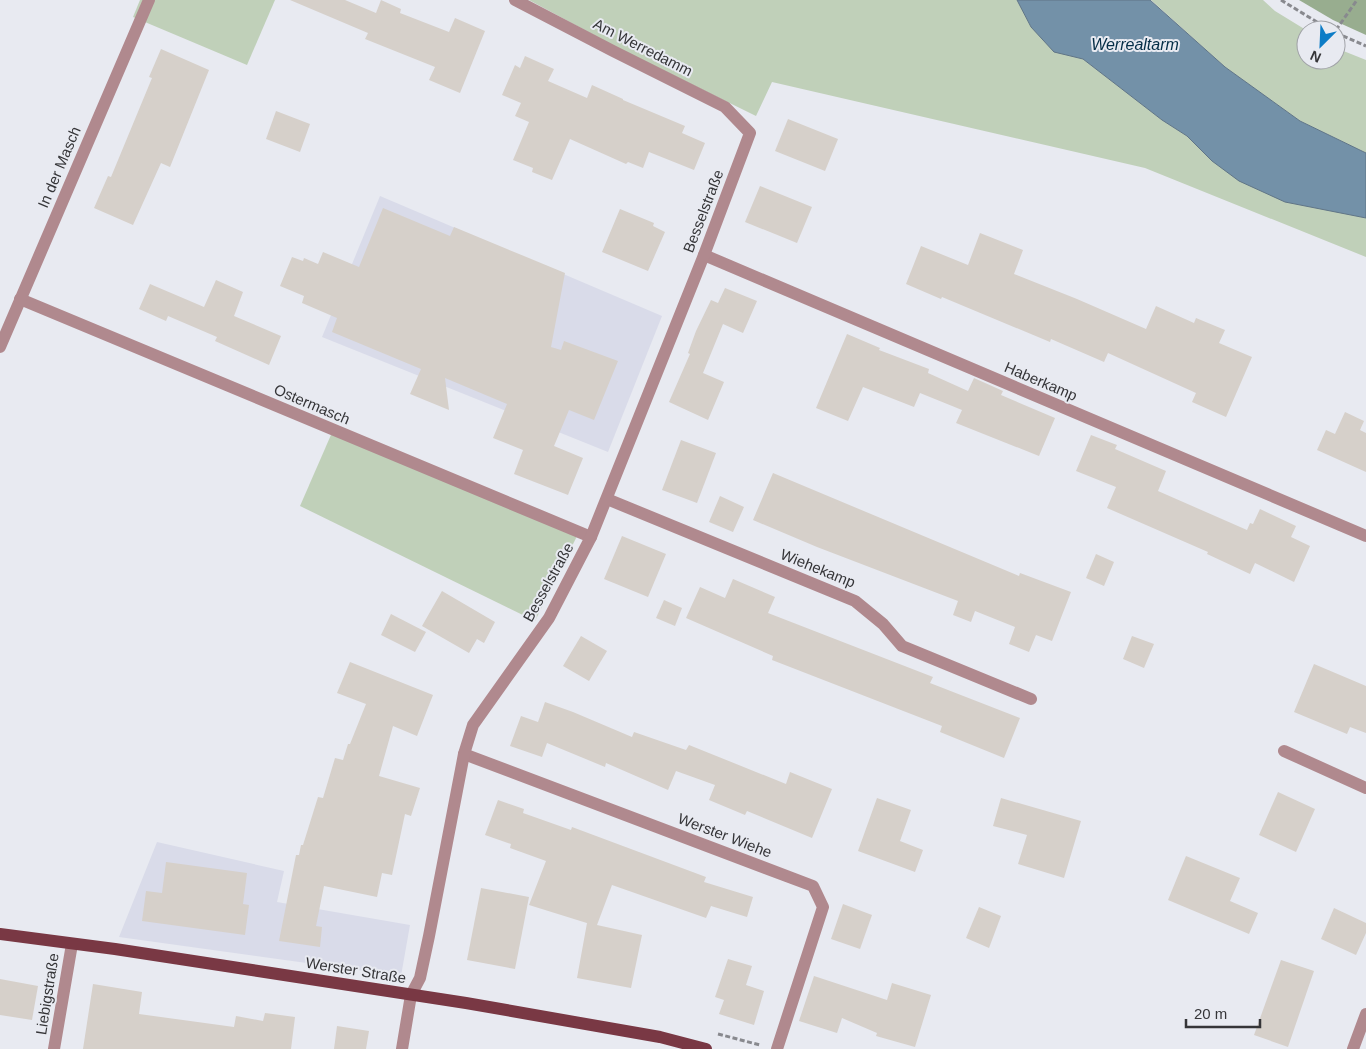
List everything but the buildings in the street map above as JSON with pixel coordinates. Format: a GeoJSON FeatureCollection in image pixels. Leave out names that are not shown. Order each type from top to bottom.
{"type":"FeatureCollection","features":[{"type":"Feature","properties":{"kind":"main road","name":"Werster Straße"},"geometry":{"type":"LineString","coordinates":[[0,934],[411,994],[660,1037],[706,1049]]}},
{"type":"Feature","properties":{"kind":"street","name":"In der Masch"},"geometry":{"type":"LineString","coordinates":[[0,347],[149,0]]}},
{"type":"Feature","properties":{"kind":"street","name":"Am Werredamm"},"geometry":{"type":"LineString","coordinates":[[515,0],[725,107],[750,133]]}},
{"type":"Feature","properties":{"kind":"street","name":"Besselstraße"},"geometry":{"type":"LineString","coordinates":[[402,1049],[411,994],[420,978],[464,754],[473,725],[549,618],[591,537],[704,255],[750,133]]}},
{"type":"Feature","properties":{"kind":"street","name":"Haberkamp"},"geometry":{"type":"LineString","coordinates":[[704,255],[1366,536]]}},
{"type":"Feature","properties":{"kind":"street","name":"Ostermasch"},"geometry":{"type":"LineString","coordinates":[[20,299],[591,537]]}},
{"type":"Feature","properties":{"kind":"street","name":"Wiehekamp"},"geometry":{"type":"LineString","coordinates":[[607,499],[855,601],[884,624],[902,646],[1031,699]]}},
{"type":"Feature","properties":{"kind":"street"},"geometry":{"type":"LineString","coordinates":[[1284,751],[1366,788]]}},
{"type":"Feature","properties":{"kind":"street","name":"Werster Wiehe"},"geometry":{"type":"LineString","coordinates":[[464,754],[813,886],[823,907],[777,1049]]}},
{"type":"Feature","properties":{"kind":"street","name":"Liebigstraße"},"geometry":{"type":"LineString","coordinates":[[54,1049],[72,944]]}},
{"type":"Feature","properties":{"kind":"street"},"geometry":{"type":"LineString","coordinates":[[1353,1049],[1366,1014]]}},
{"type":"Feature","properties":{"kind":"path"},"geometry":{"type":"LineString","coordinates":[[1281,0],[1314,20]]}},
{"type":"Feature","properties":{"kind":"path"},"geometry":{"type":"LineString","coordinates":[[1344,20],[1357,0]]}},
{"type":"Feature","properties":{"kind":"path"},"geometry":{"type":"LineString","coordinates":[[1346,37],[1366,46]]}},
{"type":"Feature","properties":{"kind":"shaded area"},"geometry":{"type":"Polygon","coordinates":[[[380,196],[662,316],[608,452],[322,337],[380,196]]]}},
{"type":"Feature","properties":{"kind":"shaded area"},"geometry":{"type":"Polygon","coordinates":[[[157,842],[284,871],[277,902],[410,925],[401,976],[119,937],[157,842]]]}},
{"type":"Feature","properties":{"kind":"green space"},"geometry":{"type":"Polygon","coordinates":[[[140,0],[275,0],[247,65],[133,17],[140,0]]]}},
{"type":"Feature","properties":{"kind":"green space"},"geometry":{"type":"Polygon","coordinates":[[[529,0],[1017,0],[1031,27],[1054,51],[1083,59],[1162,120],[1187,136],[1212,161],[1366,218],[1366,257],[1145,168],[772,82],[756,116],[618,48],[529,0]]]}},
{"type":"Feature","properties":{"kind":"green space"},"geometry":{"type":"Polygon","coordinates":[[[1151,0],[1263,0],[1275,11],[1296,24],[1296,70],[1346,70],[1346,52],[1366,60],[1366,153],[1300,121],[1225,67],[1151,0]]]}},
{"type":"Feature","properties":{"kind":"green space"},"geometry":{"type":"Polygon","coordinates":[[[1299,0],[1366,0],[1366,35],[1346,26],[1346,20],[1333,20],[1299,0]]]}},
{"type":"Feature","properties":{"kind":"green space"},"geometry":{"type":"Polygon","coordinates":[[[334,428],[580,530],[535,621],[300,506],[334,428]]]}},
{"type":"Feature","properties":{"kind":"water","name":"Werrealtarm"},"geometry":{"type":"Polygon","coordinates":[[[1017,0],[1150,0],[1225,67],[1300,121],[1366,153],[1366,218],[1285,202],[1239,181],[1212,161],[1187,136],[1162,120],[1083,59],[1054,52],[1031,27],[1017,0]]]}}]}
